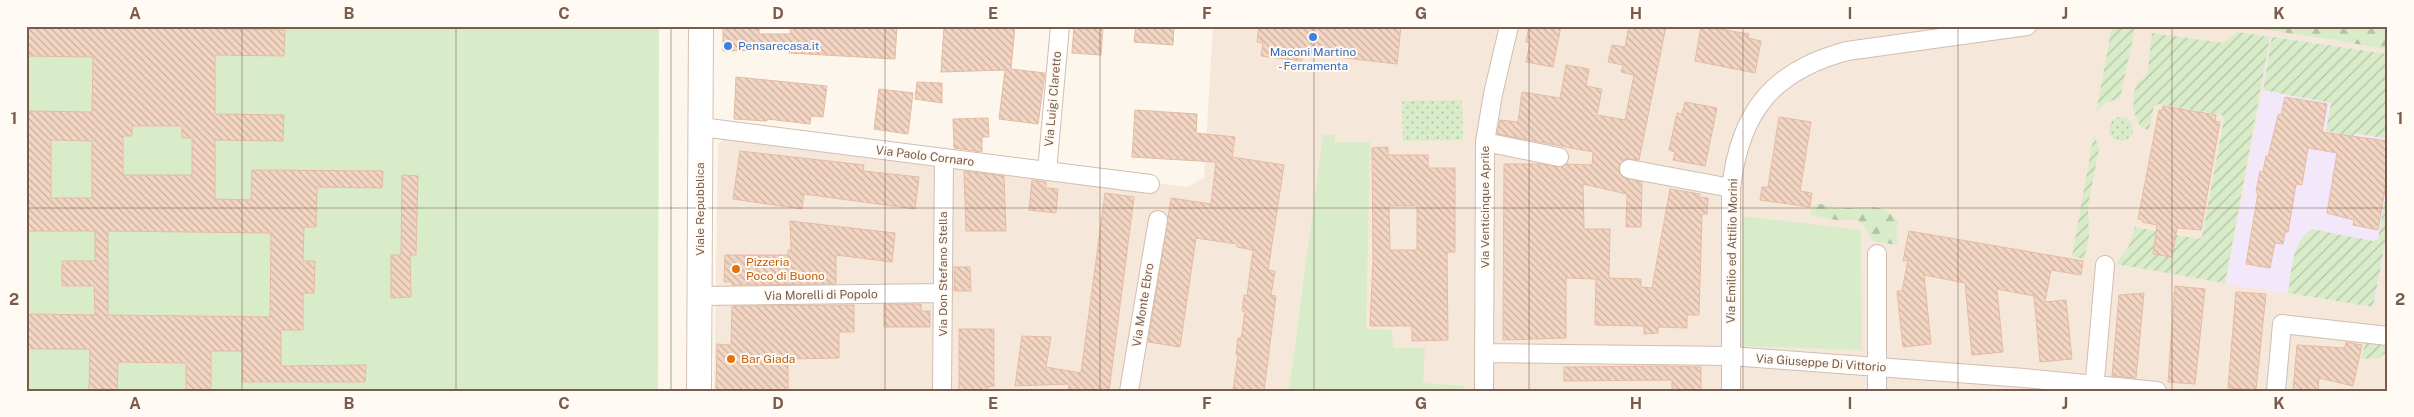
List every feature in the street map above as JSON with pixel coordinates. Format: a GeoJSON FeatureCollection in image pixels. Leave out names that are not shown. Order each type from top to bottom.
{"type":"FeatureCollection","features":[{"type":"Feature","properties":{"kind":"main road","name":"Viale Repubblica"},"geometry":{"type":"LineString","coordinates":[[699,391],[701,26]]}},
{"type":"Feature","properties":{"kind":"street","name":"Via Luigi Claretto"},"geometry":{"type":"LineString","coordinates":[[1047,171],[1060,26]]}},
{"type":"Feature","properties":{"kind":"street","name":"Via Venticinque Aprile"},"geometry":{"type":"LineString","coordinates":[[1484,391],[1485,142],[1493,94],[1509,26]]}},
{"type":"Feature","properties":{"kind":"street","name":"Via Emilio ed Attilio Morini"},"geometry":{"type":"LineString","coordinates":[[1731,391],[1731,188],[1734,165],[1741,138],[1750,119],[1776,86],[1798,69],[1821,58],[1918,34],[2027,26]]}},
{"type":"Feature","properties":{"kind":"street","name":"Via Paolo Cornaro"},"geometry":{"type":"LineString","coordinates":[[701,127],[1150,184]]}},
{"type":"Feature","properties":{"kind":"street"},"geometry":{"type":"LineString","coordinates":[[1485,142],[1559,157]]}},
{"type":"Feature","properties":{"kind":"street","name":"Via Don Stefano Stella"},"geometry":{"type":"LineString","coordinates":[[942,391],[944,158]]}},
{"type":"Feature","properties":{"kind":"street"},"geometry":{"type":"LineString","coordinates":[[1629,169],[1731,188]]}},
{"type":"Feature","properties":{"kind":"street","name":"Via Monte Ebro"},"geometry":{"type":"LineString","coordinates":[[1129,391],[1158,220]]}},
{"type":"Feature","properties":{"kind":"street"},"geometry":{"type":"LineString","coordinates":[[1877,254],[1878,391]]}},
{"type":"Feature","properties":{"kind":"street"},"geometry":{"type":"LineString","coordinates":[[2094,388],[2105,265]]}},
{"type":"Feature","properties":{"kind":"street","name":"Via Morelli di Popolo"},"geometry":{"type":"LineString","coordinates":[[699,296],[943,293]]}},
{"type":"Feature","properties":{"kind":"street"},"geometry":{"type":"LineString","coordinates":[[2276,391],[2282,324],[2388,336]]}},
{"type":"Feature","properties":{"kind":"street","name":"Via Giuseppe Di Vittorio"},"geometry":{"type":"LineString","coordinates":[[1484,352],[1731,356],[1877,366],[2094,388],[2157,391]]}},
{"type":"Feature","properties":{"kind":"shaded area"},"geometry":{"type":"Polygon","coordinates":[[[1213,26],[2388,26],[2388,391],[714,391],[718,144],[736,128],[1187,187],[1204,178],[1213,26]]]}},
{"type":"Feature","properties":{"kind":"shaded area"},"geometry":{"type":"Polygon","coordinates":[[[2272,36],[2388,54],[2388,231],[2374,307],[2226,284],[2272,36]]]}},
{"type":"Feature","properties":{"kind":"green space"},"geometry":{"type":"Polygon","coordinates":[[[26,26],[659,26],[658,391],[26,391],[26,26]]]}},
{"type":"Feature","properties":{"kind":"green space"},"geometry":{"type":"Polygon","coordinates":[[[2112,26],[2135,29],[2120,98],[2105,103],[2096,113],[2112,26]]]}},
{"type":"Feature","properties":{"kind":"green space"},"geometry":{"type":"Polygon","coordinates":[[[2240,26],[2388,26],[2388,50],[2337,40],[2240,26]]]}},
{"type":"Feature","properties":{"kind":"green space"},"geometry":{"type":"Polygon","coordinates":[[[2237,32],[2270,37],[2225,283],[2116,264],[2128,248],[2135,227],[2198,239],[2202,237],[2224,118],[2222,115],[2159,104],[2154,106],[2149,130],[2141,128],[2133,110],[2134,93],[2137,83],[2145,77],[2148,69],[2152,33],[2223,43],[2237,32]]]}},
{"type":"Feature","properties":{"kind":"green space"},"geometry":{"type":"Polygon","coordinates":[[[2272,37],[2388,54],[2388,139],[2355,133],[2354,136],[2326,131],[2331,103],[2263,90],[2272,37]]]}},
{"type":"Feature","properties":{"kind":"green space"},"geometry":{"type":"Polygon","coordinates":[[[1462,100],[1463,140],[1403,141],[1402,101],[1462,100]]]}},
{"type":"Feature","properties":{"kind":"green space"},"geometry":{"type":"Polygon","coordinates":[[[2121,117],[2130,120],[2133,129],[2130,138],[2121,141],[2112,138],[2109,129],[2112,120],[2121,117]]]}},
{"type":"Feature","properties":{"kind":"green space"},"geometry":{"type":"Polygon","coordinates":[[[2094,134],[2099,149],[2088,206],[2089,238],[2084,259],[2072,256],[2094,134]]]}},
{"type":"Feature","properties":{"kind":"green space"},"geometry":{"type":"Polygon","coordinates":[[[1323,135],[1335,135],[1335,142],[1370,142],[1366,329],[1392,330],[1393,348],[1425,348],[1423,383],[1464,386],[1464,391],[1289,391],[1323,135]]]}},
{"type":"Feature","properties":{"kind":"green space"},"geometry":{"type":"Polygon","coordinates":[[[2388,183],[2388,228],[2373,307],[2288,293],[2293,258],[2304,235],[2311,229],[2373,241],[2378,239],[2388,183]]]}},
{"type":"Feature","properties":{"kind":"green space"},"geometry":{"type":"Polygon","coordinates":[[[1818,204],[1838,208],[1870,207],[1885,210],[1898,222],[1896,233],[1898,245],[1873,241],[1858,220],[1836,220],[1812,215],[1810,207],[1818,204]]]}},
{"type":"Feature","properties":{"kind":"green space"},"geometry":{"type":"Polygon","coordinates":[[[1742,216],[1861,230],[1862,350],[1741,346],[1742,216]]]}},
{"type":"Feature","properties":{"kind":"green space"},"geometry":{"type":"Polygon","coordinates":[[[2366,342],[2388,345],[2388,351],[2377,359],[2361,358],[2366,342]]]}},
{"type":"Feature","properties":{"kind":"building"},"geometry":{"type":"Polygon","coordinates":[[[123,26],[123,29],[214,26],[214,29],[285,30],[284,56],[215,55],[215,114],[284,115],[283,141],[215,140],[215,199],[251,200],[252,170],[383,171],[382,188],[317,187],[316,227],[304,227],[303,261],[315,261],[314,293],[303,293],[303,330],[281,330],[281,366],[366,365],[365,382],[242,382],[243,351],[211,351],[211,391],[186,391],[186,363],[118,362],[117,391],[89,391],[90,349],[26,349],[26,314],[95,315],[94,286],[62,286],[62,261],[95,261],[95,231],[26,231],[26,111],[92,112],[93,57],[26,56],[26,27],[123,26]],[[132,126],[132,136],[123,136],[123,175],[192,175],[192,138],[182,138],[182,126],[132,126]],[[51,140],[51,198],[92,198],[92,141],[51,140]],[[108,231],[108,315],[270,317],[271,233],[108,231]]]}},
{"type":"Feature","properties":{"kind":"building"},"geometry":{"type":"Polygon","coordinates":[[[723,26],[759,26],[759,34],[790,34],[791,26],[897,26],[895,59],[789,53],[790,50],[723,51],[723,26]]]}},
{"type":"Feature","properties":{"kind":"building"},"geometry":{"type":"Polygon","coordinates":[[[944,26],[1015,26],[1011,69],[1045,73],[1038,124],[999,119],[1005,70],[941,72],[944,26]]]}},
{"type":"Feature","properties":{"kind":"building"},"geometry":{"type":"Polygon","coordinates":[[[1074,26],[1103,26],[1101,55],[1072,53],[1074,26]]]}},
{"type":"Feature","properties":{"kind":"building"},"geometry":{"type":"Polygon","coordinates":[[[1136,26],[1174,26],[1173,45],[1134,42],[1136,26]]]}},
{"type":"Feature","properties":{"kind":"building"},"geometry":{"type":"Polygon","coordinates":[[[1259,26],[1401,26],[1397,64],[1303,53],[1302,61],[1261,56],[1263,43],[1257,42],[1259,26]]]}},
{"type":"Feature","properties":{"kind":"building"},"geometry":{"type":"Polygon","coordinates":[[[1529,26],[1561,26],[1553,67],[1526,62],[1530,43],[1526,42],[1529,26]]]}},
{"type":"Feature","properties":{"kind":"building"},"geometry":{"type":"Polygon","coordinates":[[[1629,26],[1666,26],[1639,160],[1625,159],[1619,168],[1622,177],[1642,182],[1641,227],[1626,227],[1627,194],[1583,184],[1584,229],[1610,229],[1609,278],[1641,279],[1641,287],[1652,288],[1670,189],[1700,194],[1699,197],[1708,198],[1707,214],[1702,214],[1699,315],[1687,315],[1687,328],[1658,327],[1658,333],[1644,334],[1644,326],[1595,325],[1596,279],[1566,278],[1566,338],[1503,340],[1504,164],[1542,164],[1557,167],[1566,164],[1592,165],[1593,152],[1497,134],[1500,120],[1518,122],[1522,92],[1560,98],[1566,65],[1589,69],[1586,86],[1602,89],[1597,115],[1625,120],[1634,75],[1621,72],[1623,65],[1608,62],[1612,45],[1625,47],[1629,26]]]}},
{"type":"Feature","properties":{"kind":"building"},"geometry":{"type":"Polygon","coordinates":[[[1701,26],[1749,34],[1748,38],[1761,41],[1755,73],[1695,61],[1701,26]]]}},
{"type":"Feature","properties":{"kind":"building"},"geometry":{"type":"Polygon","coordinates":[[[736,77],[827,86],[823,117],[811,116],[810,124],[767,119],[767,121],[734,119],[736,77]]]}},
{"type":"Feature","properties":{"kind":"building"},"geometry":{"type":"Polygon","coordinates":[[[917,82],[942,83],[942,103],[915,99],[917,82]]]}},
{"type":"Feature","properties":{"kind":"building"},"geometry":{"type":"Polygon","coordinates":[[[879,89],[913,93],[908,134],[874,129],[879,89]]]}},
{"type":"Feature","properties":{"kind":"building"},"geometry":{"type":"Polygon","coordinates":[[[2285,97],[2327,104],[2322,132],[2388,141],[2388,173],[2378,230],[2353,225],[2354,220],[2327,213],[2337,153],[2308,148],[2302,185],[2296,184],[2288,232],[2285,232],[2283,244],[2275,243],[2270,268],[2246,264],[2260,171],[2263,172],[2278,115],[2281,115],[2285,97]]]}},
{"type":"Feature","properties":{"kind":"building"},"geometry":{"type":"Polygon","coordinates":[[[1685,102],[1717,108],[1705,166],[1673,160],[1675,152],[1669,150],[1677,113],[1682,114],[1685,102]]]}},
{"type":"Feature","properties":{"kind":"building"},"geometry":{"type":"Polygon","coordinates":[[[2163,106],[2216,115],[2215,121],[2220,122],[2201,230],[2177,228],[2172,257],[2153,254],[2157,225],[2142,222],[2143,220],[2138,219],[2159,110],[2162,111],[2163,106]]]}},
{"type":"Feature","properties":{"kind":"building"},"geometry":{"type":"Polygon","coordinates":[[[1135,110],[1197,114],[1196,133],[1235,137],[1232,157],[1284,165],[1268,270],[1275,271],[1271,295],[1276,296],[1264,391],[1233,391],[1238,354],[1236,354],[1238,338],[1241,339],[1245,311],[1242,311],[1244,295],[1247,296],[1253,250],[1237,247],[1237,244],[1196,238],[1180,347],[1148,342],[1171,198],[1211,204],[1216,162],[1132,157],[1135,110]]]}},
{"type":"Feature","properties":{"kind":"building"},"geometry":{"type":"Polygon","coordinates":[[[1779,117],[1811,122],[1800,191],[1812,193],[1810,207],[1760,200],[1762,187],[1768,187],[1779,117]]]}},
{"type":"Feature","properties":{"kind":"building"},"geometry":{"type":"Polygon","coordinates":[[[988,118],[989,137],[982,137],[982,152],[954,148],[953,119],[988,118]]]}},
{"type":"Feature","properties":{"kind":"building"},"geometry":{"type":"Polygon","coordinates":[[[1388,147],[1388,155],[1428,155],[1428,168],[1455,168],[1455,252],[1447,252],[1448,340],[1412,341],[1412,326],[1370,326],[1373,260],[1372,148],[1388,147]],[[1389,206],[1390,250],[1417,250],[1417,206],[1389,206]]]}},
{"type":"Feature","properties":{"kind":"building"},"geometry":{"type":"Polygon","coordinates":[[[740,151],[864,165],[863,171],[919,177],[915,209],[804,194],[802,209],[733,199],[740,151]]]}},
{"type":"Feature","properties":{"kind":"building"},"geometry":{"type":"Polygon","coordinates":[[[964,171],[1004,176],[1006,231],[966,231],[964,171]]]}},
{"type":"Feature","properties":{"kind":"building"},"geometry":{"type":"Polygon","coordinates":[[[402,175],[418,176],[416,255],[410,255],[411,297],[391,298],[391,255],[401,255],[402,175]]]}},
{"type":"Feature","properties":{"kind":"building"},"geometry":{"type":"Polygon","coordinates":[[[1032,180],[1046,182],[1046,188],[1058,189],[1056,213],[1029,210],[1032,180]]]}},
{"type":"Feature","properties":{"kind":"building"},"geometry":{"type":"Polygon","coordinates":[[[1105,193],[1134,197],[1109,391],[1068,391],[1069,384],[1015,386],[1022,336],[1051,337],[1046,367],[1081,373],[1105,193]]]}},
{"type":"Feature","properties":{"kind":"building"},"geometry":{"type":"Polygon","coordinates":[[[790,221],[895,233],[892,262],[836,255],[836,284],[732,285],[732,282],[724,282],[725,255],[788,255],[788,250],[791,250],[790,221]]]}},
{"type":"Feature","properties":{"kind":"building"},"geometry":{"type":"Polygon","coordinates":[[[1909,231],[2083,261],[2081,275],[2051,270],[2045,302],[2066,300],[2072,359],[2040,362],[2034,296],[1997,289],[2003,352],[1972,355],[1965,283],[1924,275],[1931,344],[1903,347],[1897,291],[1902,291],[1908,260],[1903,261],[1909,231]]]}},
{"type":"Feature","properties":{"kind":"building"},"geometry":{"type":"Polygon","coordinates":[[[954,267],[970,267],[971,291],[954,291],[954,267]]]}},
{"type":"Feature","properties":{"kind":"building"},"geometry":{"type":"Polygon","coordinates":[[[2175,286],[2205,289],[2195,384],[2168,382],[2175,286]]]}},
{"type":"Feature","properties":{"kind":"building"},"geometry":{"type":"Polygon","coordinates":[[[2236,292],[2266,294],[2256,390],[2228,388],[2236,292]]]}},
{"type":"Feature","properties":{"kind":"building"},"geometry":{"type":"Polygon","coordinates":[[[2144,293],[2136,378],[2112,376],[2119,295],[2144,293]]]}},
{"type":"Feature","properties":{"kind":"building"},"geometry":{"type":"Polygon","coordinates":[[[884,304],[921,304],[921,311],[930,311],[930,327],[884,327],[884,304]]]}},
{"type":"Feature","properties":{"kind":"building"},"geometry":{"type":"Polygon","coordinates":[[[854,305],[854,332],[839,332],[839,358],[788,359],[788,391],[716,391],[717,344],[731,345],[732,306],[854,305]]]}},
{"type":"Feature","properties":{"kind":"building"},"geometry":{"type":"Polygon","coordinates":[[[959,329],[994,329],[994,386],[988,387],[988,391],[959,391],[959,329]]]}},
{"type":"Feature","properties":{"kind":"building"},"geometry":{"type":"Polygon","coordinates":[[[2346,342],[2362,345],[2353,386],[2319,378],[2318,391],[2293,391],[2297,345],[2345,348],[2346,342]]]}},
{"type":"Feature","properties":{"kind":"building"},"geometry":{"type":"Polygon","coordinates":[[[1564,367],[1701,367],[1701,391],[1672,391],[1672,380],[1564,381],[1564,367]]]}},
{"type":"Feature","properties":{"kind":"place","name":"Maconi Martino - Ferramenta"},"geometry":{"type":"Point","coordinates":[1313,37]}},
{"type":"Feature","properties":{"kind":"place","name":"Pensarecasa.it"},"geometry":{"type":"Point","coordinates":[728,46]}},
{"type":"Feature","properties":{"kind":"place","name":"Pizzeria Poco di Buono"},"geometry":{"type":"Point","coordinates":[736,269]}},
{"type":"Feature","properties":{"kind":"place","name":"Bar Giada"},"geometry":{"type":"Point","coordinates":[731,359]}}]}
